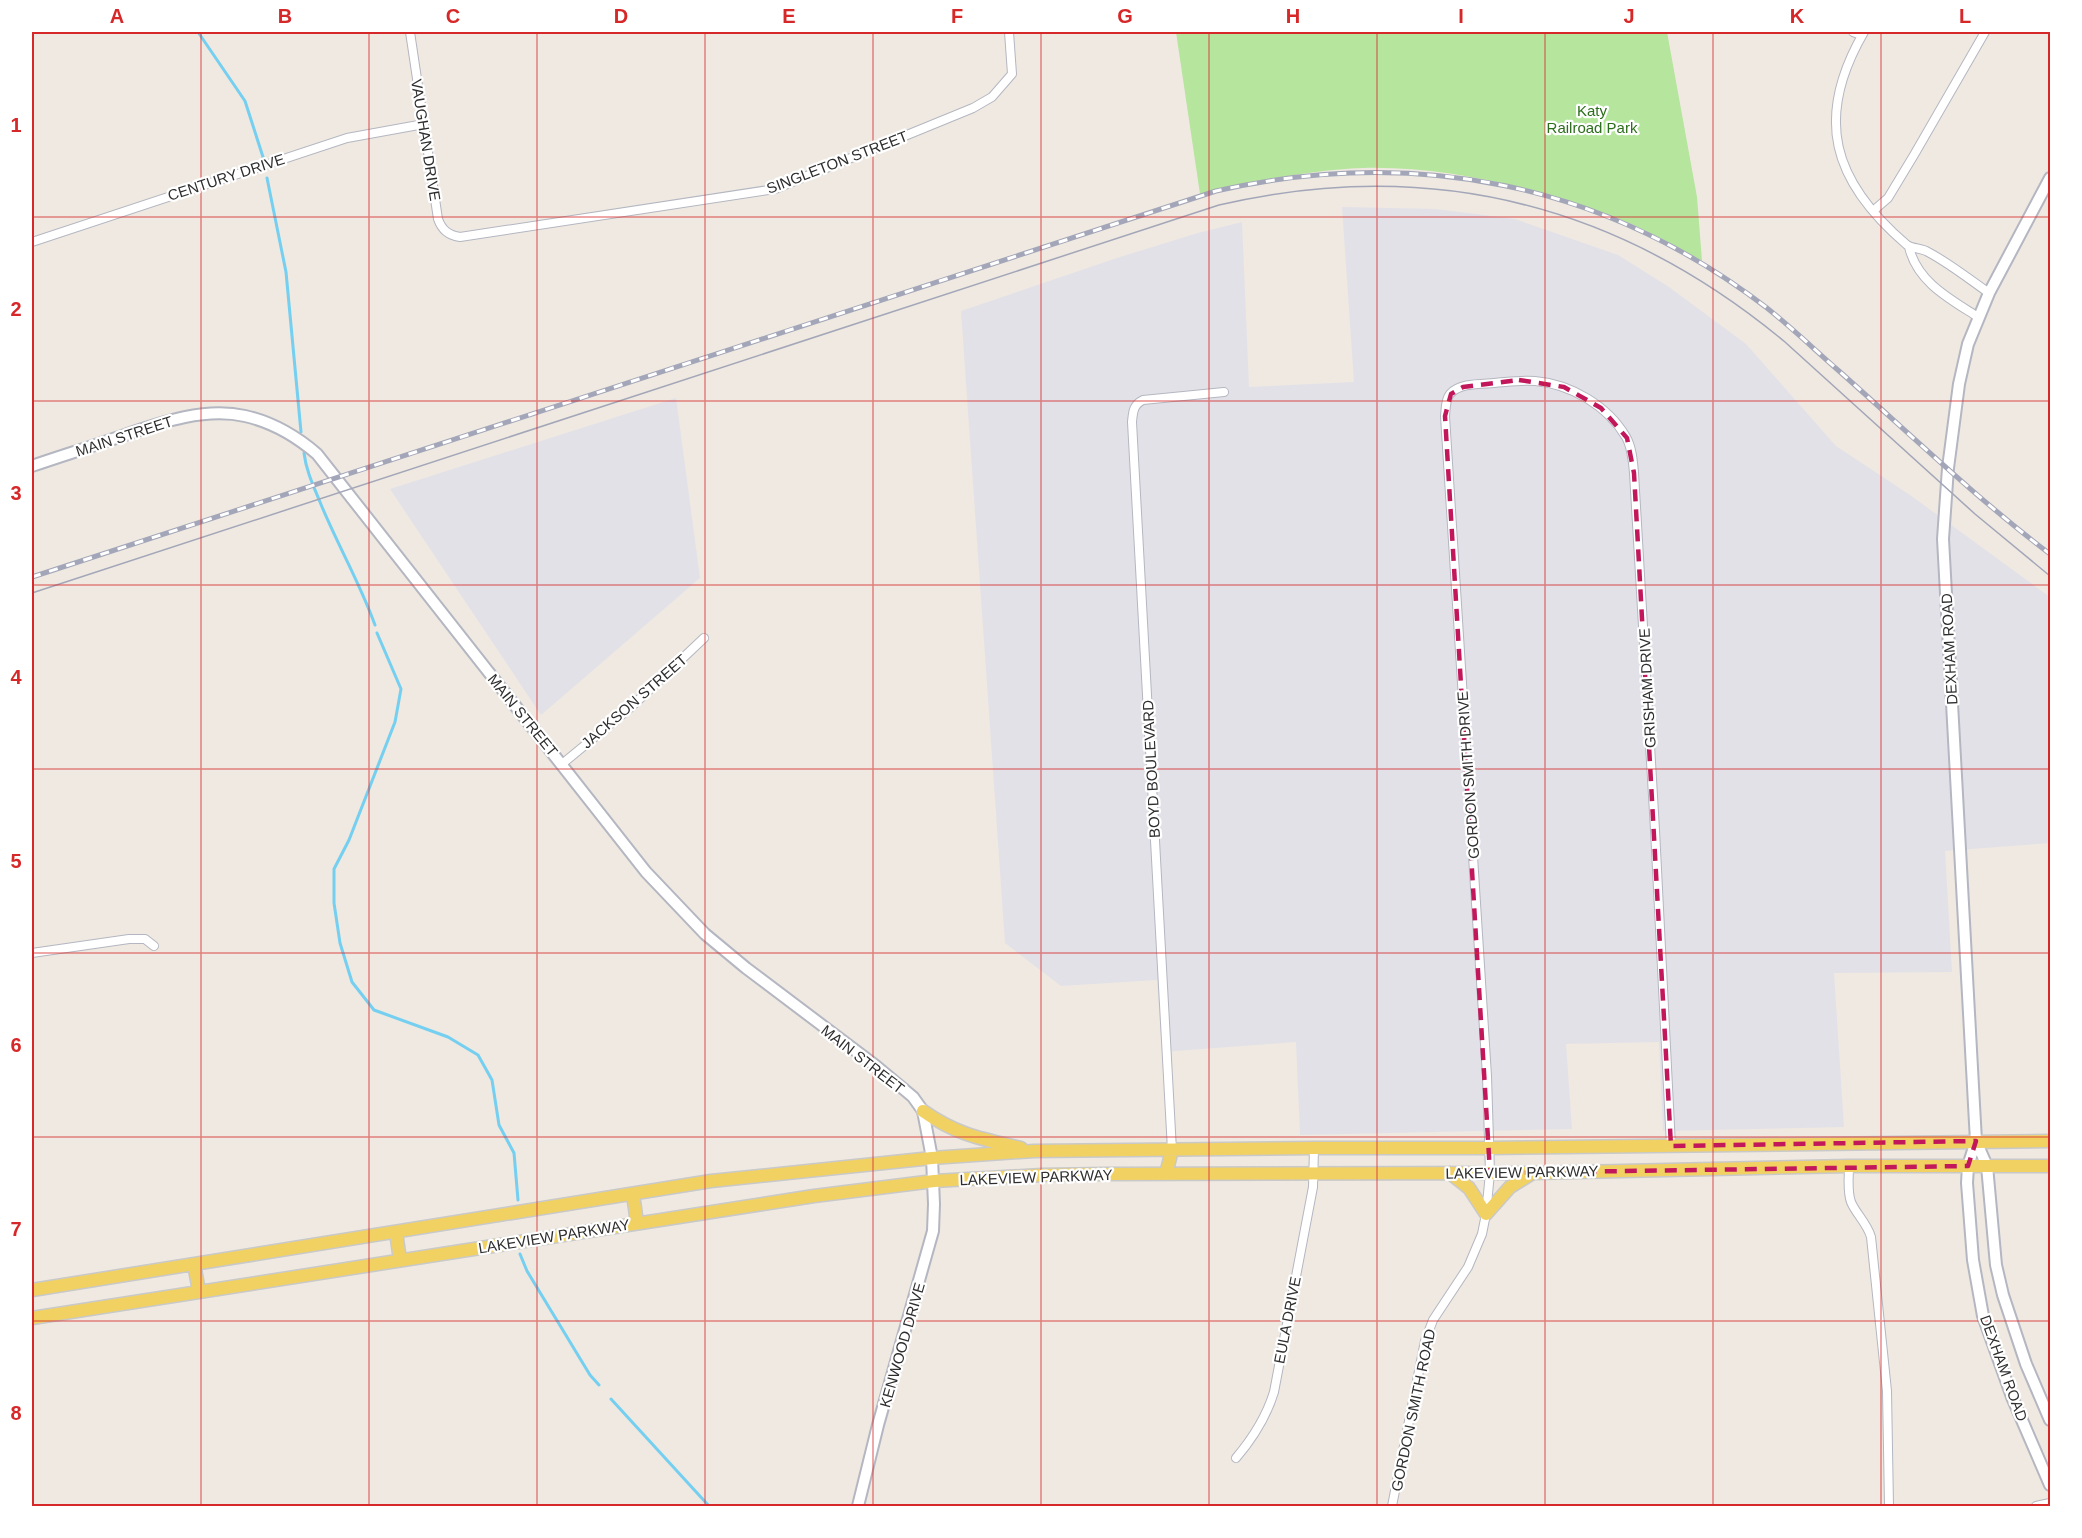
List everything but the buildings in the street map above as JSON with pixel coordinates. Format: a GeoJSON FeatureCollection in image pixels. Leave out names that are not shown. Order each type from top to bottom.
{"type":"FeatureCollection","features":[{"type":"Feature","properties":{"kind":"main road"},"geometry":{"type":"LineString","coordinates":[[923,1111],[960,1133],[1034,1151]]}},
{"type":"Feature","properties":{"kind":"main road","name":"LAKEVIEW PARKWAY"},"geometry":{"type":"LineString","coordinates":[[32,1290],[728,1179],[932,1158],[1034,1151],[2050,1141]]}},
{"type":"Feature","properties":{"kind":"main road"},"geometry":{"type":"LineString","coordinates":[[1671,1146],[1671,1170]]}},
{"type":"Feature","properties":{"kind":"main road"},"geometry":{"type":"LineString","coordinates":[[1172,1150],[1184,1174]]}},
{"type":"Feature","properties":{"kind":"main road"},"geometry":{"type":"LineString","coordinates":[[1166,1174],[1172,1150]]}},
{"type":"Feature","properties":{"kind":"main road","name":"LAKEVIEW PARKWAY"},"geometry":{"type":"LineString","coordinates":[[32,1318],[814,1196],[934,1181],[1042,1175],[1314,1172],[1532,1173],[1849,1166],[2050,1166]]}},
{"type":"Feature","properties":{"kind":"main road"},"geometry":{"type":"LineString","coordinates":[[1450,1173],[1469,1188],[1486,1214],[1510,1187],[1532,1173]]}},
{"type":"Feature","properties":{"kind":"main road"},"geometry":{"type":"LineString","coordinates":[[633,1194],[638,1223]]}},
{"type":"Feature","properties":{"kind":"main road"},"geometry":{"type":"LineString","coordinates":[[396,1232],[400,1260]]}},
{"type":"Feature","properties":{"kind":"main road"},"geometry":{"type":"LineString","coordinates":[[194,1264],[199,1291]]}},
{"type":"Feature","properties":{"kind":"street","name":"VAUGHAN DRIVE"},"geometry":{"type":"LineString","coordinates":[[410,32],[438,219],[446,232],[460,237]]}},
{"type":"Feature","properties":{"kind":"street","name":"SINGLETON STREET"},"geometry":{"type":"LineString","coordinates":[[460,237],[775,189],[973,108],[992,97],[1012,74],[1009,32]]}},
{"type":"Feature","properties":{"kind":"street"},"geometry":{"type":"LineString","coordinates":[[1853,32],[1862,33],[1841,79],[1836,103],[1836,130],[1839,148],[1856,189],[1873,211],[1909,247],[1926,251],[1989,293]]}},
{"type":"Feature","properties":{"kind":"street"},"geometry":{"type":"LineString","coordinates":[[1873,211],[1888,198],[1985,32]]}},
{"type":"Feature","properties":{"kind":"street","name":"CENTURY DRIVE"},"geometry":{"type":"LineString","coordinates":[[32,242],[346,138],[424,124]]}},
{"type":"Feature","properties":{"kind":"street","name":"DEXHAM ROAD"},"geometry":{"type":"LineString","coordinates":[[2050,178],[1989,293],[1968,344],[1959,384],[1946,487],[1943,539],[1976,1141],[1968,1167],[1967,1183],[1973,1260],[1983,1316],[2012,1397],[2050,1485]]}},
{"type":"Feature","properties":{"kind":"street"},"geometry":{"type":"LineString","coordinates":[[1909,247],[1912,260],[1919,271],[1940,293],[1978,317]]}},
{"type":"Feature","properties":{"kind":"street","name":"GRISHAM DRIVE"},"geometry":{"type":"LineString","coordinates":[[1446,402],[1450,394],[1462,387],[1519,380],[1551,383],[1578,393],[1601,408],[1627,438],[1634,473],[1671,1146]]}},
{"type":"Feature","properties":{"kind":"street","name":"BOYD BOULEVARD"},"geometry":{"type":"LineString","coordinates":[[1172,1150],[1132,422],[1136,404],[1151,398],[1224,392]]}},
{"type":"Feature","properties":{"kind":"street","name":"GORDON SMITH DRIVE"},"geometry":{"type":"LineString","coordinates":[[1446,402],[1447,451],[1490,1148]]}},
{"type":"Feature","properties":{"kind":"street","name":"MAIN STREET"},"geometry":{"type":"LineString","coordinates":[[32,466],[158,423],[211,414],[243,415],[283,430],[317,454],[646,872],[705,934],[787,1000],[876,1066],[913,1097],[923,1111]]}},
{"type":"Feature","properties":{"kind":"street","name":"JACKSON STREET"},"geometry":{"type":"LineString","coordinates":[[562,764],[630,708],[704,638]]}},
{"type":"Feature","properties":{"kind":"street"},"geometry":{"type":"LineString","coordinates":[[32,953],[129,939],[144,939],[154,946]]}},
{"type":"Feature","properties":{"kind":"street"},"geometry":{"type":"LineString","coordinates":[[923,1111],[934,1181]]}},
{"type":"Feature","properties":{"kind":"street","name":"DEXHAM ROAD"},"geometry":{"type":"LineString","coordinates":[[1976,1141],[1987,1166],[1996,1265],[2003,1295],[2026,1364],[2050,1420]]}},
{"type":"Feature","properties":{"kind":"street","name":"EULA DRIVE"},"geometry":{"type":"LineString","coordinates":[[1236,1458],[1263,1422],[1274,1392],[1314,1172],[1314,1148]]}},
{"type":"Feature","properties":{"kind":"street","name":"GORDON SMITH ROAD"},"geometry":{"type":"LineString","coordinates":[[1392,1506],[1425,1341],[1432,1320],[1468,1267],[1482,1233],[1490,1173],[1490,1148]]}},
{"type":"Feature","properties":{"kind":"street"},"geometry":{"type":"LineString","coordinates":[[1849,1166],[1851,1201],[1871,1237],[1887,1391],[1889,1506]]}},
{"type":"Feature","properties":{"kind":"street","name":"KENWOOD DRIVE"},"geometry":{"type":"LineString","coordinates":[[858,1506],[878,1425],[933,1231],[934,1181]]}},
{"type":"Feature","properties":{"kind":"street"},"geometry":{"type":"LineString","coordinates":[[2037,1506],[2050,1503]]}},
{"type":"Feature","properties":{"kind":"highlighted area"},"geometry":{"type":"Polygon","coordinates":[[[1519,380],[1564,387],[1601,408],[1627,438],[1634,473],[1671,1146],[1976,1141],[1968,1166],[1490,1173],[1445,416],[1451,394],[1463,387],[1519,380]]]}},
{"type":"Feature","properties":{"kind":"shaded area"},"geometry":{"type":"Polygon","coordinates":[[[1342,207],[1435,209],[1515,219],[1618,255],[1669,287],[1746,344],[1836,446],[1910,495],[2050,597],[2050,843],[1945,851],[1952,972],[1834,973],[1844,1127],[1663,1131],[1659,1042],[1566,1044],[1572,1129],[1300,1135],[1296,1042],[1162,1052],[1157,980],[1061,986],[1005,943],[961,311],[1120,257],[1242,222],[1249,387],[1354,382],[1342,207]]]}},
{"type":"Feature","properties":{"kind":"shaded area"},"geometry":{"type":"Polygon","coordinates":[[[676,398],[700,578],[541,715],[390,489],[676,398]]]}},
{"type":"Feature","properties":{"kind":"green space","name":"Katy Railroad Park"},"geometry":{"type":"Polygon","coordinates":[[[1176,32],[1667,32],[1697,197],[1702,261],[1620,219],[1518,187],[1456,175],[1394,168],[1342,169],[1281,177],[1200,194],[1176,32]]]}},
{"type":"Feature","properties":{"kind":"waterway"},"geometry":{"type":"LineString","coordinates":[[198,32],[245,101],[263,157]]}},
{"type":"Feature","properties":{"kind":"waterway"},"geometry":{"type":"LineString","coordinates":[[267,178],[286,272],[301,432]]}},
{"type":"Feature","properties":{"kind":"waterway"},"geometry":{"type":"LineString","coordinates":[[304,453],[315,490],[375,625]]}},
{"type":"Feature","properties":{"kind":"waterway"},"geometry":{"type":"LineString","coordinates":[[377,633],[401,689],[395,722],[349,840],[334,869],[334,903],[340,943],[352,982],[374,1010],[448,1037],[478,1055],[492,1080],[499,1125],[514,1153],[518,1200]]}},
{"type":"Feature","properties":{"kind":"waterway"},"geometry":{"type":"LineString","coordinates":[[520,1254],[527,1271],[590,1375],[599,1385]]}},
{"type":"Feature","properties":{"kind":"waterway"},"geometry":{"type":"LineString","coordinates":[[611,1399],[709,1506]]}},
{"type":"Feature","properties":{"kind":"tram line"},"geometry":{"type":"LineString","coordinates":[[32,593],[1219,205],[1297,191],[1374,186],[1447,190],[1519,203],[1589,225],[1656,255],[1722,294],[1785,342],[1975,514],[2050,576]]}},
{"type":"Feature","properties":{"kind":"railway"},"geometry":{"type":"LineString","coordinates":[[32,577],[1216,191],[1290,178],[1363,173],[1435,175],[1505,186],[1574,204],[1640,231],[1705,265],[1767,308],[1969,488],[2050,554]]}}]}
